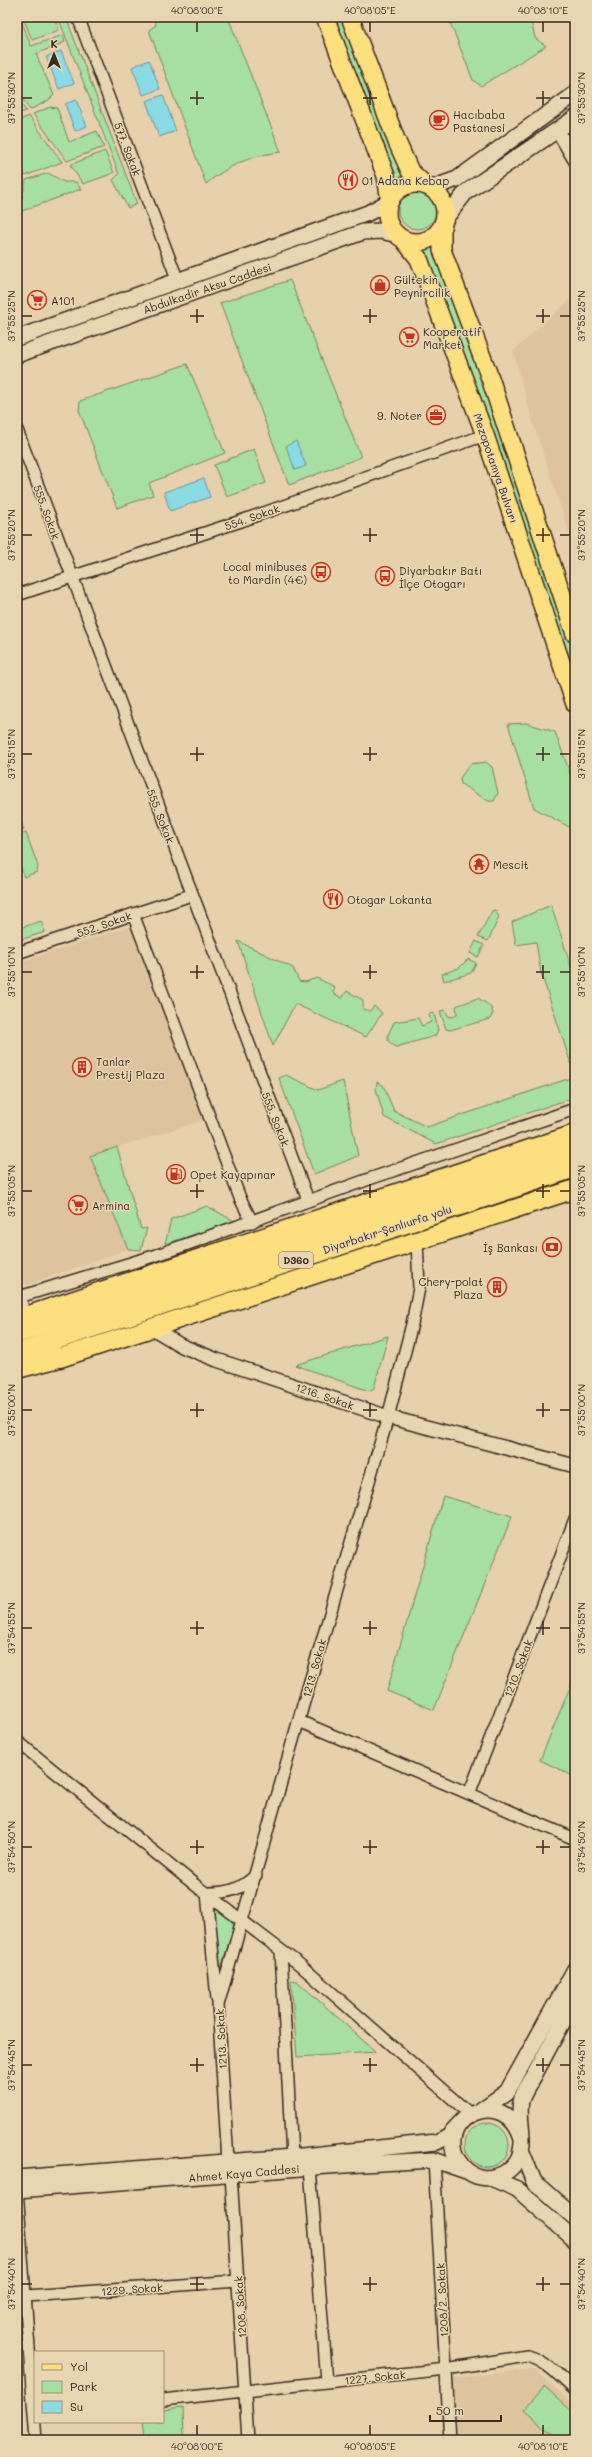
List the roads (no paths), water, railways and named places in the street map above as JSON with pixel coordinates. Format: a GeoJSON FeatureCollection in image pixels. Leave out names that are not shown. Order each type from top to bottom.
{"type":"FeatureCollection","features":[{"type":"Feature","properties":{"kind":"highway"},"geometry":{"type":"LineString","coordinates":[[21,1317],[575,1134]]}},
{"type":"Feature","properties":{"kind":"highway","name":"Diyarbakır-Şanlıurfa yolu"},"geometry":{"type":"LineString","coordinates":[[17,1334],[575,1151]]}},
{"type":"Feature","properties":{"kind":"highway","name":"Diyarbakır-Şanlıurfa yolu"},"geometry":{"type":"LineString","coordinates":[[17,1353],[575,1168]]}},
{"type":"Feature","properties":{"kind":"highway"},"geometry":{"type":"LineString","coordinates":[[17,1369],[152,1328],[575,1189]]}},
{"type":"Feature","properties":{"kind":"main road"},"geometry":{"type":"LineString","coordinates":[[325,17],[386,176],[390,201]]}},
{"type":"Feature","properties":{"kind":"main road"},"geometry":{"type":"LineString","coordinates":[[350,17],[397,142],[410,171],[442,198],[446,212],[444,223]]}},
{"type":"Feature","properties":{"kind":"main road"},"geometry":{"type":"LineString","coordinates":[[575,94],[457,179],[429,186],[409,184],[401,188],[390,201],[388,208],[389,223],[400,237],[412,242],[429,239],[444,223],[466,192],[558,131],[575,118]]}},
{"type":"Feature","properties":{"kind":"main road","name":"Abdulkadir Aksu Caddesi"},"geometry":{"type":"LineString","coordinates":[[17,338],[368,213],[390,201]]}},
{"type":"Feature","properties":{"kind":"main road","name":"Mezopotamya Bulvarı"},"geometry":{"type":"LineString","coordinates":[[444,223],[442,250],[490,378],[575,634]]}},
{"type":"Feature","properties":{"kind":"main road","name":"Abdulkadir Aksu Caddesi"},"geometry":{"type":"LineString","coordinates":[[17,355],[364,232],[381,232],[400,237]]}},
{"type":"Feature","properties":{"kind":"main road","name":"Mezopotamya Bulvarı"},"geometry":{"type":"LineString","coordinates":[[400,237],[419,259],[485,435],[575,704]]}},
{"type":"Feature","properties":{"kind":"main road","name":"Ahmet Kaya Caddesi"},"geometry":{"type":"LineString","coordinates":[[17,2190],[230,2168],[292,2157],[437,2142],[448,2136],[471,2115],[507,2092],[575,1969]]}},
{"type":"Feature","properties":{"kind":"main road"},"geometry":{"type":"LineString","coordinates":[[490,2178],[501,2175],[510,2169],[518,2160],[522,2145],[521,2100],[575,1999]]}},
{"type":"Feature","properties":{"kind":"main road"},"geometry":{"type":"LineString","coordinates":[[575,2218],[534,2182],[522,2145],[519,2129],[503,2113],[492,2110],[471,2115],[454,2137],[455,2154],[460,2164],[469,2172],[480,2177],[490,2178],[517,2189],[575,2240]]}},
{"type":"Feature","properties":{"kind":"main road","name":"Ahmet Kaya Caddesi"},"geometry":{"type":"LineString","coordinates":[[17,2178],[230,2168],[310,2168],[434,2160],[469,2172]]}},
{"type":"Feature","properties":{"kind":"street","name":"577. Sokak"},"geometry":{"type":"LineString","coordinates":[[78,17],[178,281]]}},
{"type":"Feature","properties":{"kind":"street"},"geometry":{"type":"LineString","coordinates":[[558,131],[575,160]]}},
{"type":"Feature","properties":{"kind":"street","name":"555. Sokak"},"geometry":{"type":"LineString","coordinates":[[17,430],[191,894],[308,1200]]}},
{"type":"Feature","properties":{"kind":"street","name":"554. Sokak"},"geometry":{"type":"LineString","coordinates":[[17,595],[238,522],[485,435]]}},
{"type":"Feature","properties":{"kind":"street","name":"552. Sokak"},"geometry":{"type":"LineString","coordinates":[[17,953],[191,894]]}},
{"type":"Feature","properties":{"kind":"street"},"geometry":{"type":"LineString","coordinates":[[133,914],[240,1198],[252,1222]]}},
{"type":"Feature","properties":{"kind":"street"},"geometry":{"type":"LineString","coordinates":[[21,1317],[18,1296],[157,1255],[252,1222],[308,1200],[575,1109]]}},
{"type":"Feature","properties":{"kind":"street","name":"1213. Sokak"},"geometry":{"type":"LineString","coordinates":[[230,2168],[218,2006],[299,1721],[388,1417],[412,1324],[419,1288],[417,1240]]}},
{"type":"Feature","properties":{"kind":"street","name":"1216. Sokak"},"geometry":{"type":"LineString","coordinates":[[152,1328],[182,1346],[217,1360],[388,1417],[575,1466]]}},
{"type":"Feature","properties":{"kind":"street","name":"1210. Sokak"},"geometry":{"type":"LineString","coordinates":[[470,1794],[575,1519]]}},
{"type":"Feature","properties":{"kind":"street"},"geometry":{"type":"LineString","coordinates":[[299,1721],[575,1839]]}},
{"type":"Feature","properties":{"kind":"street"},"geometry":{"type":"LineString","coordinates":[[17,1741],[281,1951],[471,2115]]}},
{"type":"Feature","properties":{"kind":"street"},"geometry":{"type":"LineString","coordinates":[[207,1893],[236,1890],[245,1886],[256,1875]]}},
{"type":"Feature","properties":{"kind":"street"},"geometry":{"type":"LineString","coordinates":[[207,1893],[218,2006]]}},
{"type":"Feature","properties":{"kind":"street"},"geometry":{"type":"LineString","coordinates":[[281,1951],[292,2157]]}},
{"type":"Feature","properties":{"kind":"street","name":"1208/2. Sokak"},"geometry":{"type":"LineString","coordinates":[[434,2160],[450,2440]]}},
{"type":"Feature","properties":{"kind":"street","name":"1208. Sokak"},"geometry":{"type":"LineString","coordinates":[[230,2168],[248,2440]]}},
{"type":"Feature","properties":{"kind":"street"},"geometry":{"type":"LineString","coordinates":[[310,2168],[327,2382]]}},
{"type":"Feature","properties":{"kind":"street"},"geometry":{"type":"LineString","coordinates":[[17,2190],[34,2401]]}},
{"type":"Feature","properties":{"kind":"street","name":"1229. Sokak"},"geometry":{"type":"LineString","coordinates":[[26,2296],[238,2281]]}},
{"type":"Feature","properties":{"kind":"street","name":"1227. Sokak"},"geometry":{"type":"LineString","coordinates":[[164,2400],[446,2369],[527,2356],[538,2359],[544,2363],[575,2390]]}},
{"type":"Feature","properties":{"kind":"street"},"geometry":{"type":"LineString","coordinates":[[35,2423],[36,2440]]}},
{"type":"Feature","properties":{"kind":"water"},"geometry":{"type":"Polygon","coordinates":[[[61,51],[74,83],[59,89],[46,57],[61,51]]]}},
{"type":"Feature","properties":{"kind":"water"},"geometry":{"type":"Polygon","coordinates":[[[149,60],[160,89],[143,95],[132,67],[149,60]]]}},
{"type":"Feature","properties":{"kind":"water"},"geometry":{"type":"Polygon","coordinates":[[[163,95],[176,131],[159,137],[146,101],[163,95]]]}},
{"type":"Feature","properties":{"kind":"water"},"geometry":{"type":"Polygon","coordinates":[[[76,100],[87,126],[75,131],[65,104],[76,100]]]}},
{"type":"Feature","properties":{"kind":"water"},"geometry":{"type":"Polygon","coordinates":[[[17,165],[21,182],[17,198],[17,165]]]}},
{"type":"Feature","properties":{"kind":"water"},"geometry":{"type":"Polygon","coordinates":[[[296,441],[306,466],[295,470],[286,446],[296,441]]]}},
{"type":"Feature","properties":{"kind":"water"},"geometry":{"type":"Polygon","coordinates":[[[204,478],[210,497],[170,511],[164,492],[204,478]]]}},
{"type":"Feature","properties":{"kind":"place","name":"Hacıbaba Pastanesi"},"geometry":{"type":"Point","coordinates":[439,120]}},
{"type":"Feature","properties":{"kind":"place","name":"01 Adana Kebap"},"geometry":{"type":"Point","coordinates":[348,180]}},
{"type":"Feature","properties":{"kind":"place","name":"Gültekin Peynircilik"},"geometry":{"type":"Point","coordinates":[380,285]}},
{"type":"Feature","properties":{"kind":"place","name":"A101"},"geometry":{"type":"Point","coordinates":[37,300]}},
{"type":"Feature","properties":{"kind":"place","name":"Kooperatif Market"},"geometry":{"type":"Point","coordinates":[409,337]}},
{"type":"Feature","properties":{"kind":"place","name":"9. Noter"},"geometry":{"type":"Point","coordinates":[436,415]}},
{"type":"Feature","properties":{"kind":"place","name":"Local minibuses to Mardin (4€)"},"geometry":{"type":"Point","coordinates":[321,572]}},
{"type":"Feature","properties":{"kind":"place","name":"Diyarbakır Batı İlçe Otogarı"},"geometry":{"type":"Point","coordinates":[385,576]}},
{"type":"Feature","properties":{"kind":"place","name":"Mescit"},"geometry":{"type":"Point","coordinates":[479,864]}},
{"type":"Feature","properties":{"kind":"place","name":"Otogar Lokanta"},"geometry":{"type":"Point","coordinates":[333,899]}},
{"type":"Feature","properties":{"kind":"place","name":"Tanlar Prestij Plaza"},"geometry":{"type":"Point","coordinates":[82,1067]}},
{"type":"Feature","properties":{"kind":"place","name":"Opet Kayapınar"},"geometry":{"type":"Point","coordinates":[176,1174]}},
{"type":"Feature","properties":{"kind":"place","name":"Armina"},"geometry":{"type":"Point","coordinates":[78,1205]}},
{"type":"Feature","properties":{"kind":"place","name":"İş Bankası"},"geometry":{"type":"Point","coordinates":[552,1247]}},
{"type":"Feature","properties":{"kind":"place","name":"Chery-polat Plaza"},"geometry":{"type":"Point","coordinates":[497,1287]}}]}
